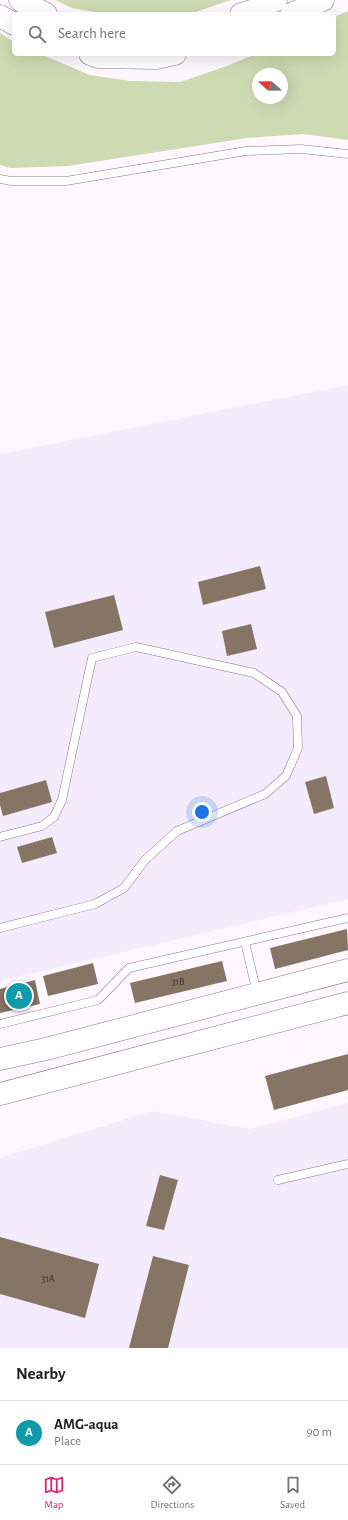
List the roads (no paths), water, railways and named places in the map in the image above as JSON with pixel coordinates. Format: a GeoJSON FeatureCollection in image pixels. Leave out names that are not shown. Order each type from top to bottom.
{"type":"FeatureCollection","features":[{"type":"Feature","properties":{"kind":"main road"},"geometry":{"type":"LineString","coordinates":[[20,0],[42,12]]}},
{"type":"Feature","properties":{"kind":"main road"},"geometry":{"type":"LineString","coordinates":[[248,12],[276,0]]}},
{"type":"Feature","properties":{"kind":"main road"},"geometry":{"type":"LineString","coordinates":[[296,12],[323,0]]}},
{"type":"Feature","properties":{"kind":"main road"},"geometry":{"type":"LineString","coordinates":[[0,16],[12,23]]}},
{"type":"Feature","properties":{"kind":"main road"},"geometry":{"type":"LineString","coordinates":[[95,56],[156,58],[166,56]]}},
{"type":"Feature","properties":{"kind":"main road"},"geometry":{"type":"LineString","coordinates":[[0,1059],[54,1047],[348,970]]}},
{"type":"Feature","properties":{"kind":"main road"},"geometry":{"type":"LineString","coordinates":[[0,1094],[348,1003]]}},
{"type":"Feature","properties":{"kind":"lane"},"geometry":{"type":"LineString","coordinates":[[0,179],[11,181],[66,181],[246,151],[301,149],[348,154]]}},
{"type":"Feature","properties":{"kind":"lane"},"geometry":{"type":"LineString","coordinates":[[0,837],[42,826],[54,817],[62,800],[92,658],[136,648],[254,673],[282,692],[297,716],[298,748],[286,776],[265,794],[177,831],[145,860],[124,888],[95,904],[0,928]]}},
{"type":"Feature","properties":{"kind":"lane"},"geometry":{"type":"LineString","coordinates":[[0,1024],[98,1000],[129,968],[348,918]]}},
{"type":"Feature","properties":{"kind":"lane"},"geometry":{"type":"LineString","coordinates":[[245,942],[257,994]]}},
{"type":"Feature","properties":{"kind":"lane"},"geometry":{"type":"LineString","coordinates":[[278,1180],[348,1164]]}},
{"type":"Feature","properties":{"kind":"place","name":"AMG-aqua"},"geometry":{"type":"Point","coordinates":[19,996]}}]}
